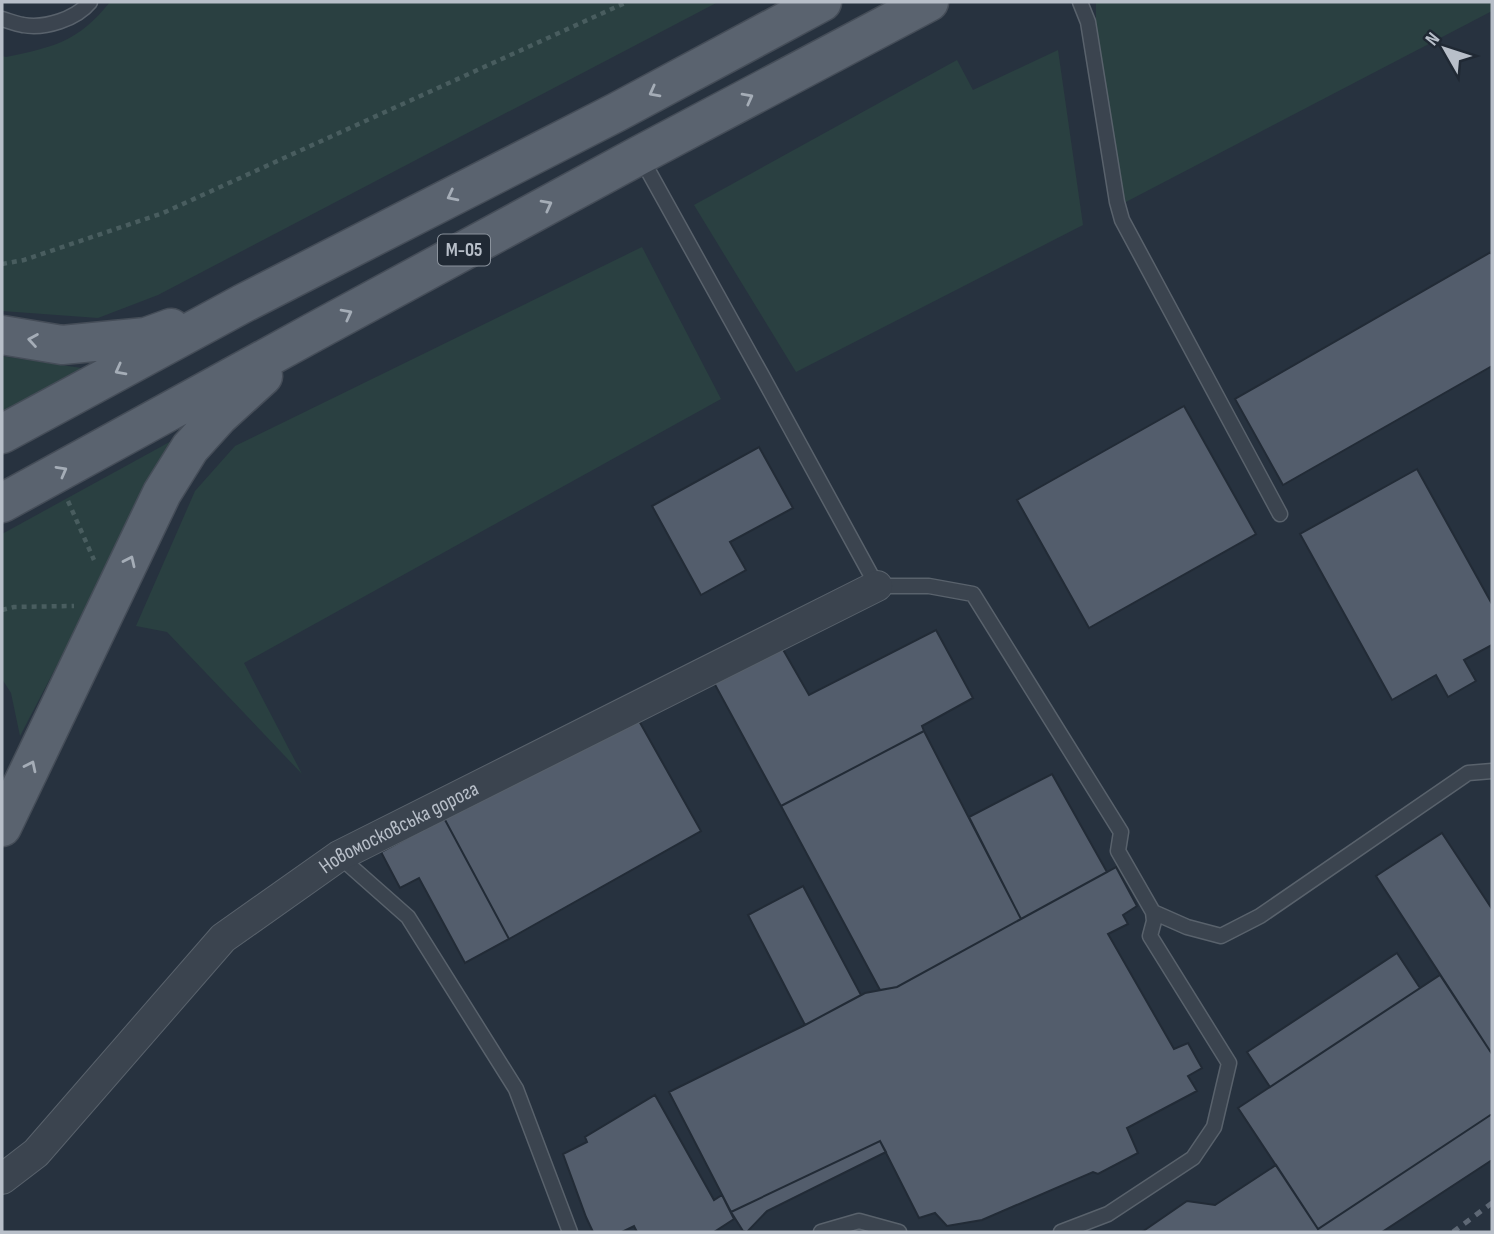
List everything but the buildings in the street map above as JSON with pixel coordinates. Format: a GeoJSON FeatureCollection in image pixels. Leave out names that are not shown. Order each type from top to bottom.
{"type":"FeatureCollection","features":[{"type":"Feature","properties":{"kind":"main road","name":"М-05"},"geometry":{"type":"LineString","coordinates":[[2,434],[242,304],[617,112],[822,2]]}},
{"type":"Feature","properties":{"kind":"main road","name":"М-05"},"geometry":{"type":"LineString","coordinates":[[2,503],[312,332],[929,2]]}},
{"type":"Feature","properties":{"kind":"main road"},"geometry":{"type":"LineString","coordinates":[[2,335],[62,345],[146,337],[242,304]]}},
{"type":"Feature","properties":{"kind":"main road"},"geometry":{"type":"LineString","coordinates":[[2,827],[162,493],[190,448],[219,416],[312,332]]}},
{"type":"Feature","properties":{"kind":"street","name":"Новомосковська дорога"},"geometry":{"type":"LineString","coordinates":[[2,1179],[36,1153],[223,938],[339,856],[877,586]]}},
{"type":"Feature","properties":{"kind":"lane"},"geometry":{"type":"LineString","coordinates":[[2,19],[25,26],[60,23],[90,2]]}},
{"type":"Feature","properties":{"kind":"lane"},"geometry":{"type":"LineString","coordinates":[[1080,2],[1088,22],[1122,220],[1280,514]]}},
{"type":"Feature","properties":{"kind":"lane"},"geometry":{"type":"LineString","coordinates":[[640,155],[877,586],[929,586],[973,594],[1121,832],[1118,851],[1153,912],[1150,936],[1229,1063],[1214,1127],[1193,1158],[1108,1214],[1061,1232]]}},
{"type":"Feature","properties":{"kind":"lane"},"geometry":{"type":"LineString","coordinates":[[1153,912],[1187,927],[1221,936],[1260,916],[1468,773],[1492,771]]}},
{"type":"Feature","properties":{"kind":"lane"},"geometry":{"type":"LineString","coordinates":[[339,856],[408,917],[516,1089],[570,1232]]}},
{"type":"Feature","properties":{"kind":"lane"},"geometry":{"type":"LineString","coordinates":[[821,1232],[859,1221],[899,1232]]}},
{"type":"Feature","properties":{"kind":"path"},"geometry":{"type":"LineString","coordinates":[[2,264],[24,260],[163,213],[627,2]]}},
{"type":"Feature","properties":{"kind":"path"},"geometry":{"type":"LineString","coordinates":[[2,610],[14,607],[88,605],[111,600],[54,475]]}},
{"type":"Feature","properties":{"kind":"green space"},"geometry":{"type":"Polygon","coordinates":[[[110,2],[718,2],[158,295],[98,318],[2,311],[2,56],[38,50],[64,41],[87,26],[110,2]]]}},
{"type":"Feature","properties":{"kind":"green space"},"geometry":{"type":"Polygon","coordinates":[[[1096,2],[1492,2],[1492,11],[1122,204],[1096,31],[1096,2]]]}},
{"type":"Feature","properties":{"kind":"green space"},"geometry":{"type":"Polygon","coordinates":[[[1058,50],[1083,225],[796,372],[694,205],[957,60],[973,90],[1058,50]]]}},
{"type":"Feature","properties":{"kind":"green space"},"geometry":{"type":"Polygon","coordinates":[[[642,247],[721,399],[244,663],[302,774],[167,632],[136,626],[195,491],[235,446],[642,247]]]}},
{"type":"Feature","properties":{"kind":"green space"},"geometry":{"type":"Polygon","coordinates":[[[2,356],[88,369],[2,416],[2,356]]]}},
{"type":"Feature","properties":{"kind":"green space"},"geometry":{"type":"Polygon","coordinates":[[[175,439],[20,736],[11,693],[2,679],[2,534],[175,439]]]}},
{"type":"Feature","properties":{"kind":"railway"},"geometry":{"type":"LineString","coordinates":[[1453,1232],[1492,1203]]}}]}
